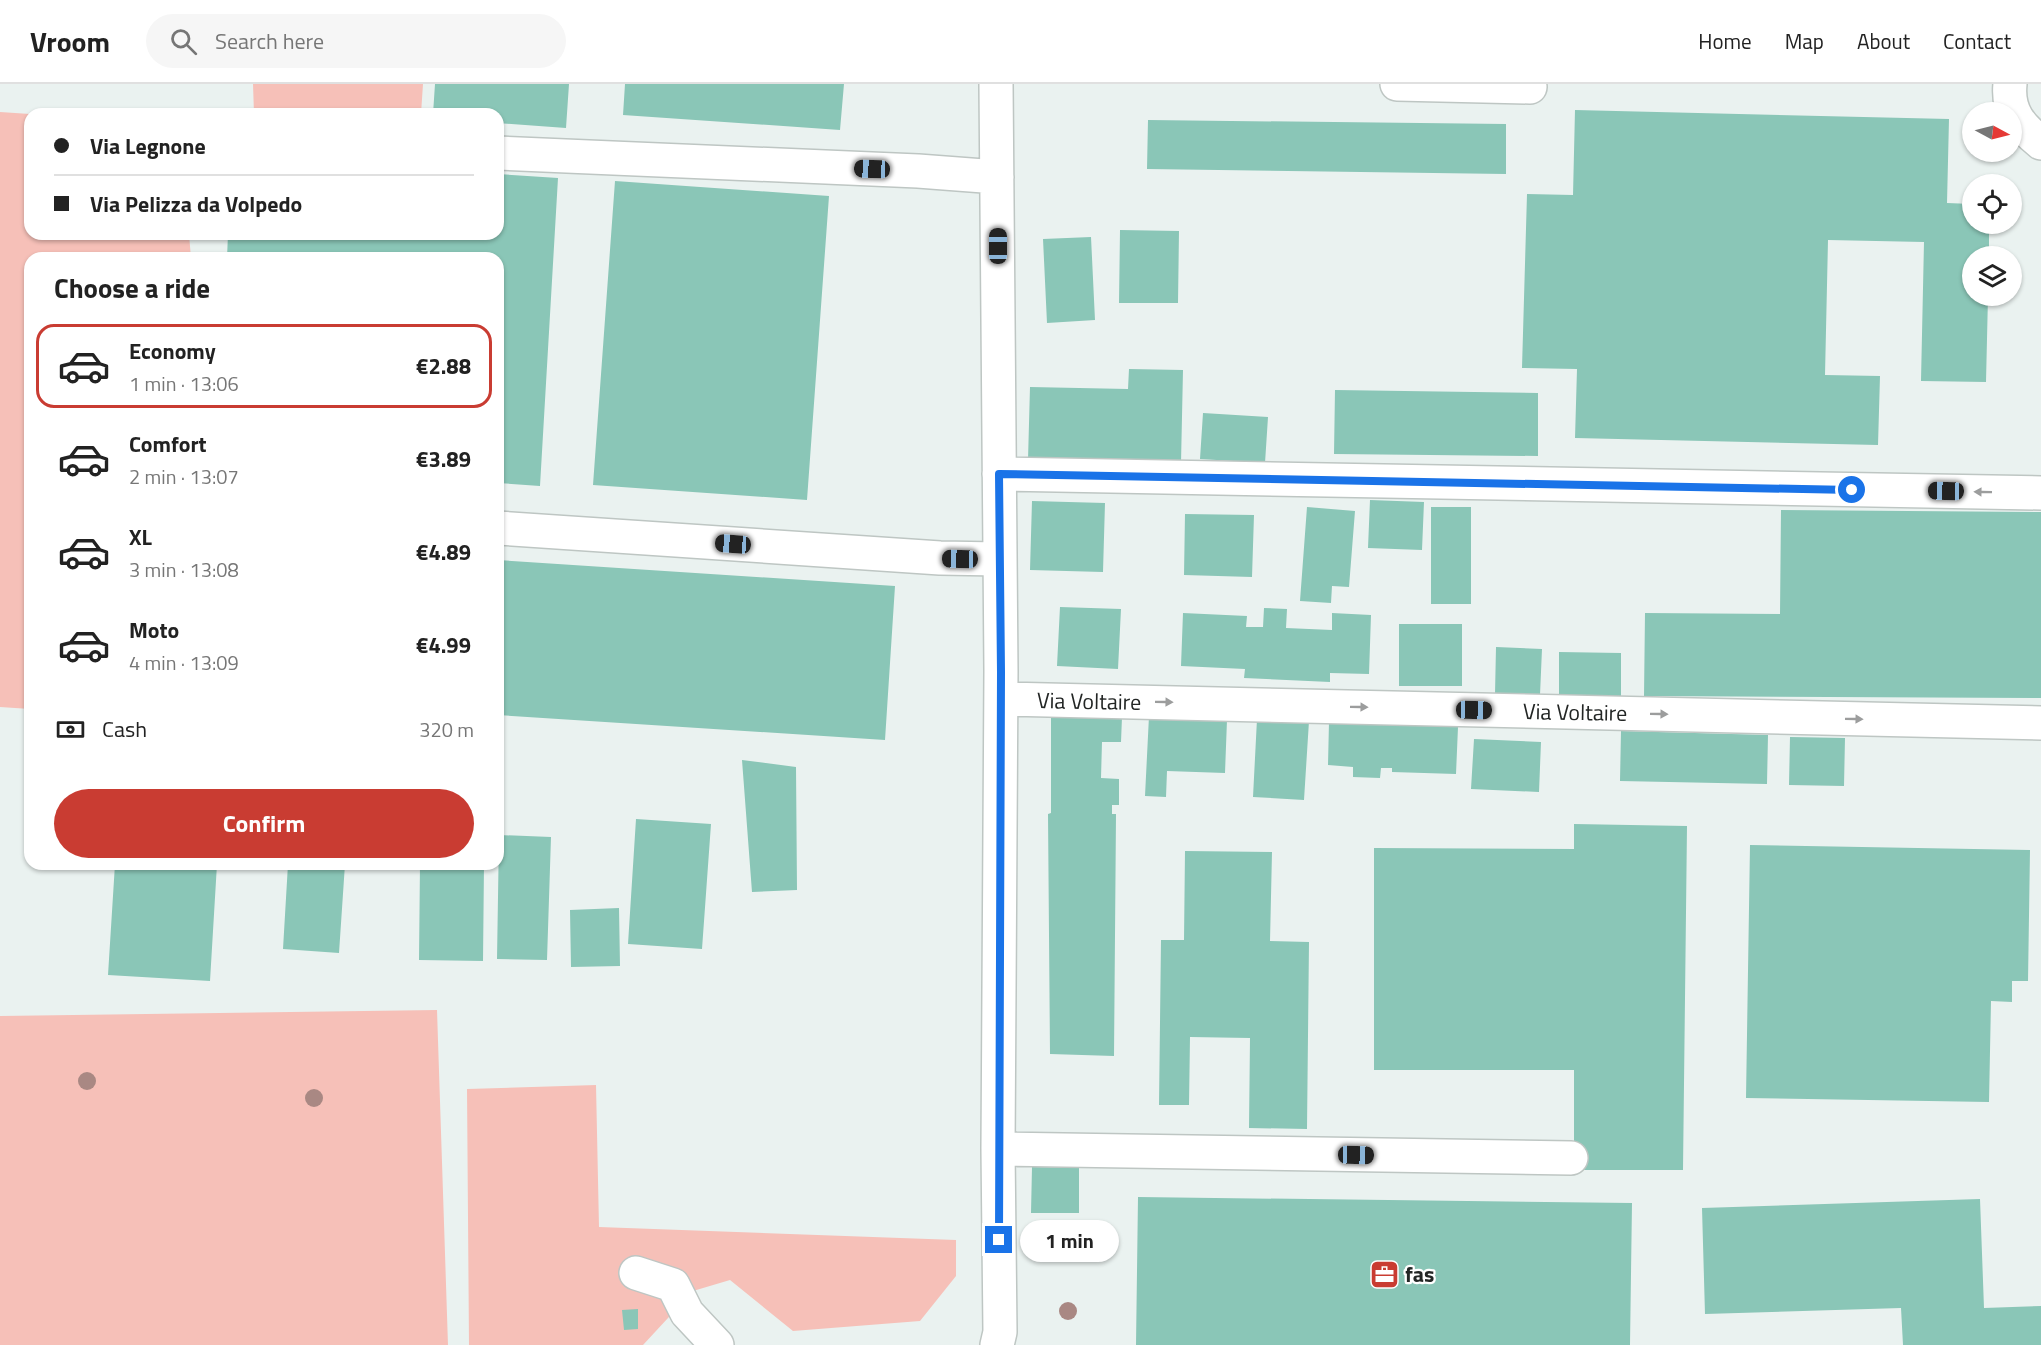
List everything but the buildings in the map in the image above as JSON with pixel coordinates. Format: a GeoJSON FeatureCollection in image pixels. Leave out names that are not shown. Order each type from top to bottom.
{"type":"FeatureCollection","features":[{"type":"Feature","properties":{"kind":"street"},"geometry":{"type":"LineString","coordinates":[[995,1341],[1001,699],[996,84]]}},
{"type":"Feature","properties":{"kind":"street"},"geometry":{"type":"LineString","coordinates":[[1397,84],[1530,87]]}},
{"type":"Feature","properties":{"kind":"street"},"geometry":{"type":"LineString","coordinates":[[2010,84],[2011,105],[2022,128],[2041,143]]}},
{"type":"Feature","properties":{"kind":"street"},"geometry":{"type":"LineString","coordinates":[[504,153],[918,171],[997,177]]}},
{"type":"Feature","properties":{"kind":"street"},"geometry":{"type":"LineString","coordinates":[[999,474],[2041,493]]}},
{"type":"Feature","properties":{"kind":"street"},"geometry":{"type":"LineString","coordinates":[[504,528],[940,558],[999,559]]}},
{"type":"Feature","properties":{"kind":"street","name":"Via Voltaire"},"geometry":{"type":"LineString","coordinates":[[1001,699],[2041,723]]}},
{"type":"Feature","properties":{"kind":"street"},"geometry":{"type":"LineString","coordinates":[[998,1149],[1571,1158]]}},
{"type":"Feature","properties":{"kind":"street"},"geometry":{"type":"LineString","coordinates":[[687,1313],[717,1345]]}},
{"type":"Feature","properties":{"kind":"shaded area"},"geometry":{"type":"Polygon","coordinates":[[[253,84],[423,84],[421,108],[254,108],[253,84]]]}},
{"type":"Feature","properties":{"kind":"shaded area"},"geometry":{"type":"Polygon","coordinates":[[[0,112],[24,114],[24,240],[190,240],[190,252],[24,252],[24,709],[0,707],[0,112]]]}},
{"type":"Feature","properties":{"kind":"shaded area"},"geometry":{"type":"Polygon","coordinates":[[[437,1010],[448,1345],[0,1345],[0,1016],[437,1010]]]}},
{"type":"Feature","properties":{"kind":"shaded area"},"geometry":{"type":"Polygon","coordinates":[[[596,1085],[599,1227],[956,1240],[956,1276],[920,1321],[793,1331],[730,1280],[693,1291],[643,1345],[469,1345],[467,1089],[596,1085]]]}},
{"type":"Feature","properties":{"kind":"place","name":"fas"},"geometry":{"type":"Point","coordinates":[1384,1274]}},
{"type":"Feature","properties":{"kind":"route"},"geometry":{"type":"LineString","coordinates":[[999,1240],[1001,672],[999,474],[1852,490]]}}]}
